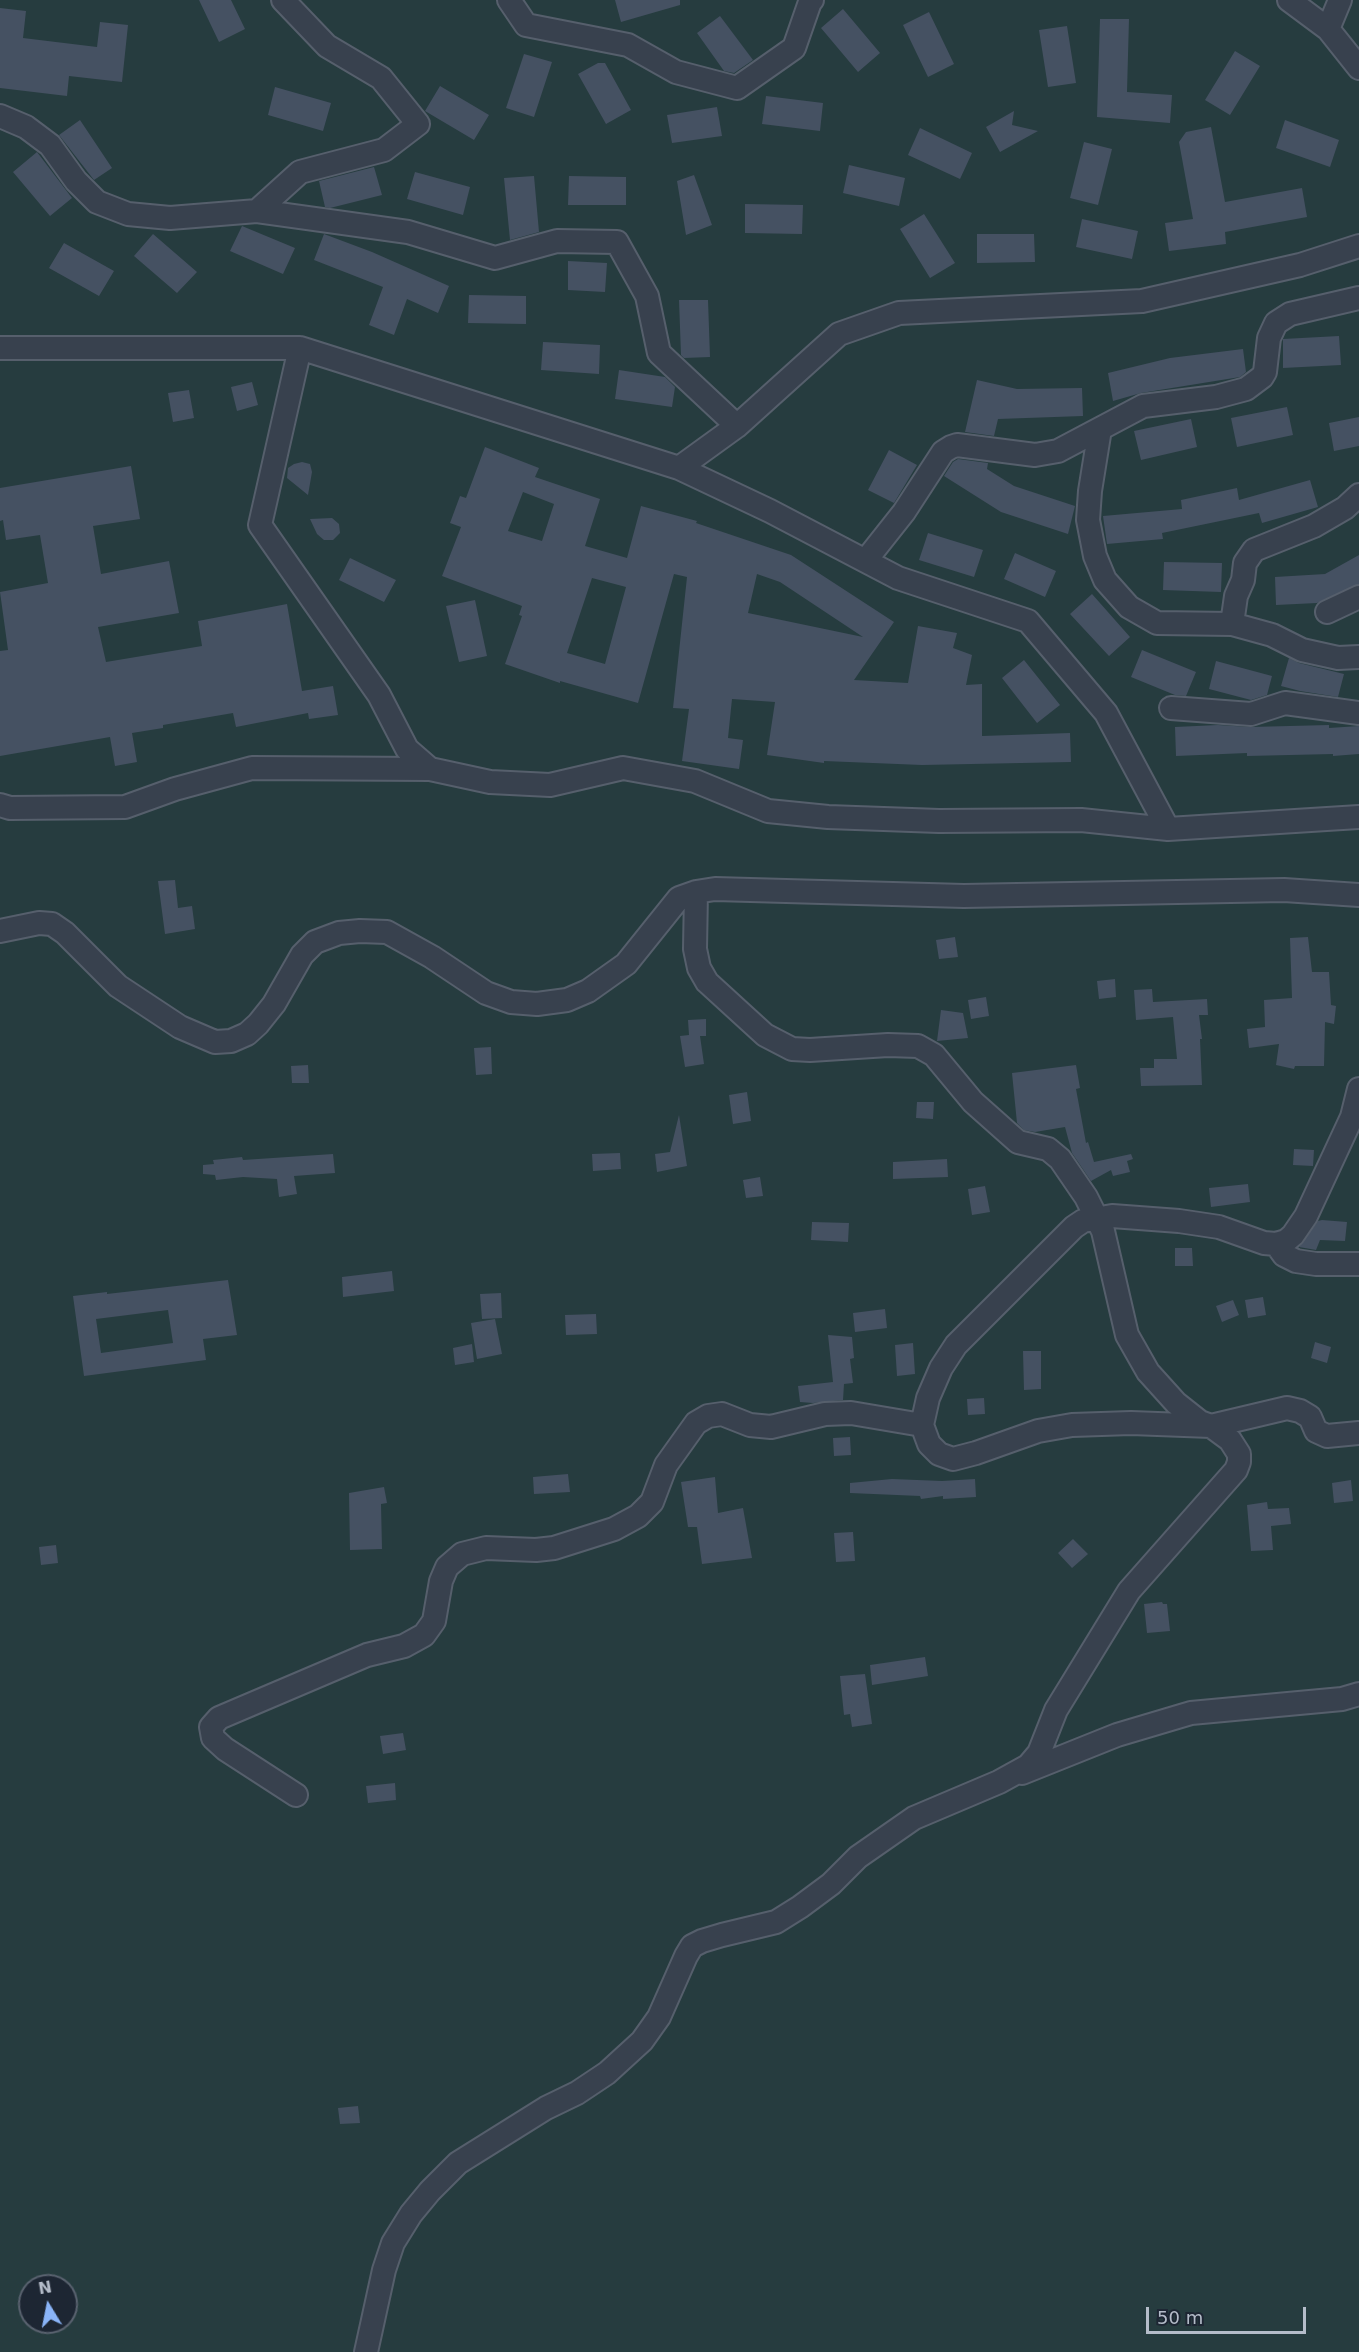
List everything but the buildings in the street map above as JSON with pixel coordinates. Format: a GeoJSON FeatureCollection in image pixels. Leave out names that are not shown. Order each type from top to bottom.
{"type":"FeatureCollection","features":[{"type":"Feature","properties":{"kind":"street"},"geometry":{"type":"LineString","coordinates":[[257,211],[300,172],[384,150],[418,124],[381,78],[327,46],[283,0]]}},
{"type":"Feature","properties":{"kind":"street"},"geometry":{"type":"LineString","coordinates":[[508,0],[526,25],[628,45],[676,72],[737,88],[794,48],[812,0]]}},
{"type":"Feature","properties":{"kind":"street"},"geometry":{"type":"LineString","coordinates":[[1289,0],[1328,29],[1359,68]]}},
{"type":"Feature","properties":{"kind":"street"},"geometry":{"type":"LineString","coordinates":[[1328,29],[1340,0]]}},
{"type":"Feature","properties":{"kind":"street"},"geometry":{"type":"LineString","coordinates":[[0,116],[26,127],[50,146],[76,181],[97,202],[128,214],[170,218],[257,211],[408,232],[495,258],[557,241],[617,242],[647,296],[658,353],[737,426]]}},
{"type":"Feature","properties":{"kind":"street"},"geometry":{"type":"LineString","coordinates":[[679,468],[737,426],[839,334],[899,313],[1142,301],[1300,265],[1359,246]]}},
{"type":"Feature","properties":{"kind":"street"},"geometry":{"type":"LineString","coordinates":[[866,560],[904,512],[943,452],[951,447],[957,445],[1035,455],[1058,451],[1143,406],[1216,397],[1246,388],[1262,377],[1265,372],[1269,338],[1276,323],[1290,314],[1359,298]]}},
{"type":"Feature","properties":{"kind":"street"},"geometry":{"type":"LineString","coordinates":[[1,343],[300,348],[679,468],[898,578],[1028,621],[1106,713],[1168,829]]}},
{"type":"Feature","properties":{"kind":"street"},"geometry":{"type":"LineString","coordinates":[[300,348],[260,525],[379,695],[407,749],[430,769]]}},
{"type":"Feature","properties":{"kind":"street"},"geometry":{"type":"LineString","coordinates":[[1100,429],[1090,491],[1088,520],[1095,556],[1105,580],[1129,607],[1157,623],[1232,624],[1272,635],[1302,650],[1338,658],[1359,657]]}},
{"type":"Feature","properties":{"kind":"street"},"geometry":{"type":"LineString","coordinates":[[1232,624],[1236,596],[1243,580],[1245,563],[1254,550],[1314,526],[1345,508],[1359,495]]}},
{"type":"Feature","properties":{"kind":"street"},"geometry":{"type":"LineString","coordinates":[[1327,612],[1359,597]]}},
{"type":"Feature","properties":{"kind":"street"},"geometry":{"type":"LineString","coordinates":[[1171,708],[1251,714],[1285,703],[1359,713]]}},
{"type":"Feature","properties":{"kind":"street"},"geometry":{"type":"LineString","coordinates":[[0,805],[10,808],[125,807],[175,789],[252,768],[430,769],[490,782],[550,785],[624,768],[695,781],[768,811],[828,817],[919,821],[1081,819],[1168,829],[1359,817]]}},
{"type":"Feature","properties":{"kind":"street"},"geometry":{"type":"LineString","coordinates":[[0,931],[39,923],[52,924],[65,933],[118,986],[180,1027],[215,1042],[231,1041],[247,1034],[274,1004],[302,955],[315,942],[339,933],[387,932],[432,957],[486,993],[511,1002],[537,1004],[567,1000],[626,964],[679,898],[715,889],[964,896],[1284,890],[1359,895]]}},
{"type":"Feature","properties":{"kind":"street"},"geometry":{"type":"LineString","coordinates":[[696,892],[695,949],[699,968],[707,982],[765,1035],[792,1049],[918,1046],[934,1055],[973,1102],[1018,1142],[1048,1149],[1060,1159],[1086,1197],[1103,1232],[1126,1335],[1148,1372],[1176,1403],[1200,1422],[1212,1426],[1230,1440],[1239,1454],[1236,1470],[1129,1591],[1056,1710],[1039,1753],[1028,1766],[999,1782]]}},
{"type":"Feature","properties":{"kind":"street"},"geometry":{"type":"LineString","coordinates":[[1359,1089],[1352,1117],[1306,1216],[1286,1241],[1276,1244],[1251,1239],[1219,1227],[1179,1221],[1135,1217],[1096,1218],[1083,1221],[1074,1227],[957,1345],[941,1368],[928,1398],[921,1425],[929,1444],[939,1454],[953,1459],[1038,1431],[1072,1425],[1131,1423],[1212,1426],[1287,1408],[1300,1411],[1310,1417],[1316,1431],[1327,1436],[1359,1433]]}},
{"type":"Feature","properties":{"kind":"street"},"geometry":{"type":"LineString","coordinates":[[1276,1244],[1284,1255],[1296,1261],[1316,1264],[1359,1264]]}},
{"type":"Feature","properties":{"kind":"street"},"geometry":{"type":"LineString","coordinates":[[296,1795],[225,1749],[213,1738],[211,1727],[219,1718],[367,1655],[404,1646],[424,1635],[434,1621],[441,1581],[447,1567],[462,1554],[486,1548],[536,1550],[554,1548],[614,1529],[638,1516],[651,1502],[666,1465],[688,1433],[696,1423],[708,1416],[722,1414],[750,1425],[771,1427],[825,1414],[851,1413],[921,1425]]}},
{"type":"Feature","properties":{"kind":"street"},"geometry":{"type":"LineString","coordinates":[[366,2352],[384,2270],[393,2243],[411,2214],[458,2163],[546,2108],[585,2088],[607,2073],[642,2040],[659,2017],[692,1946],[722,1935],[776,1922],[831,1884],[858,1857],[914,1818],[1117,1735],[1191,1713],[1342,1699],[1359,1694]]}},
{"type":"Feature","properties":{"kind":"green space"},"geometry":{"type":"Polygon","coordinates":[[[0,0],[1359,0],[1359,2352],[0,2352],[0,0]]]}}]}
